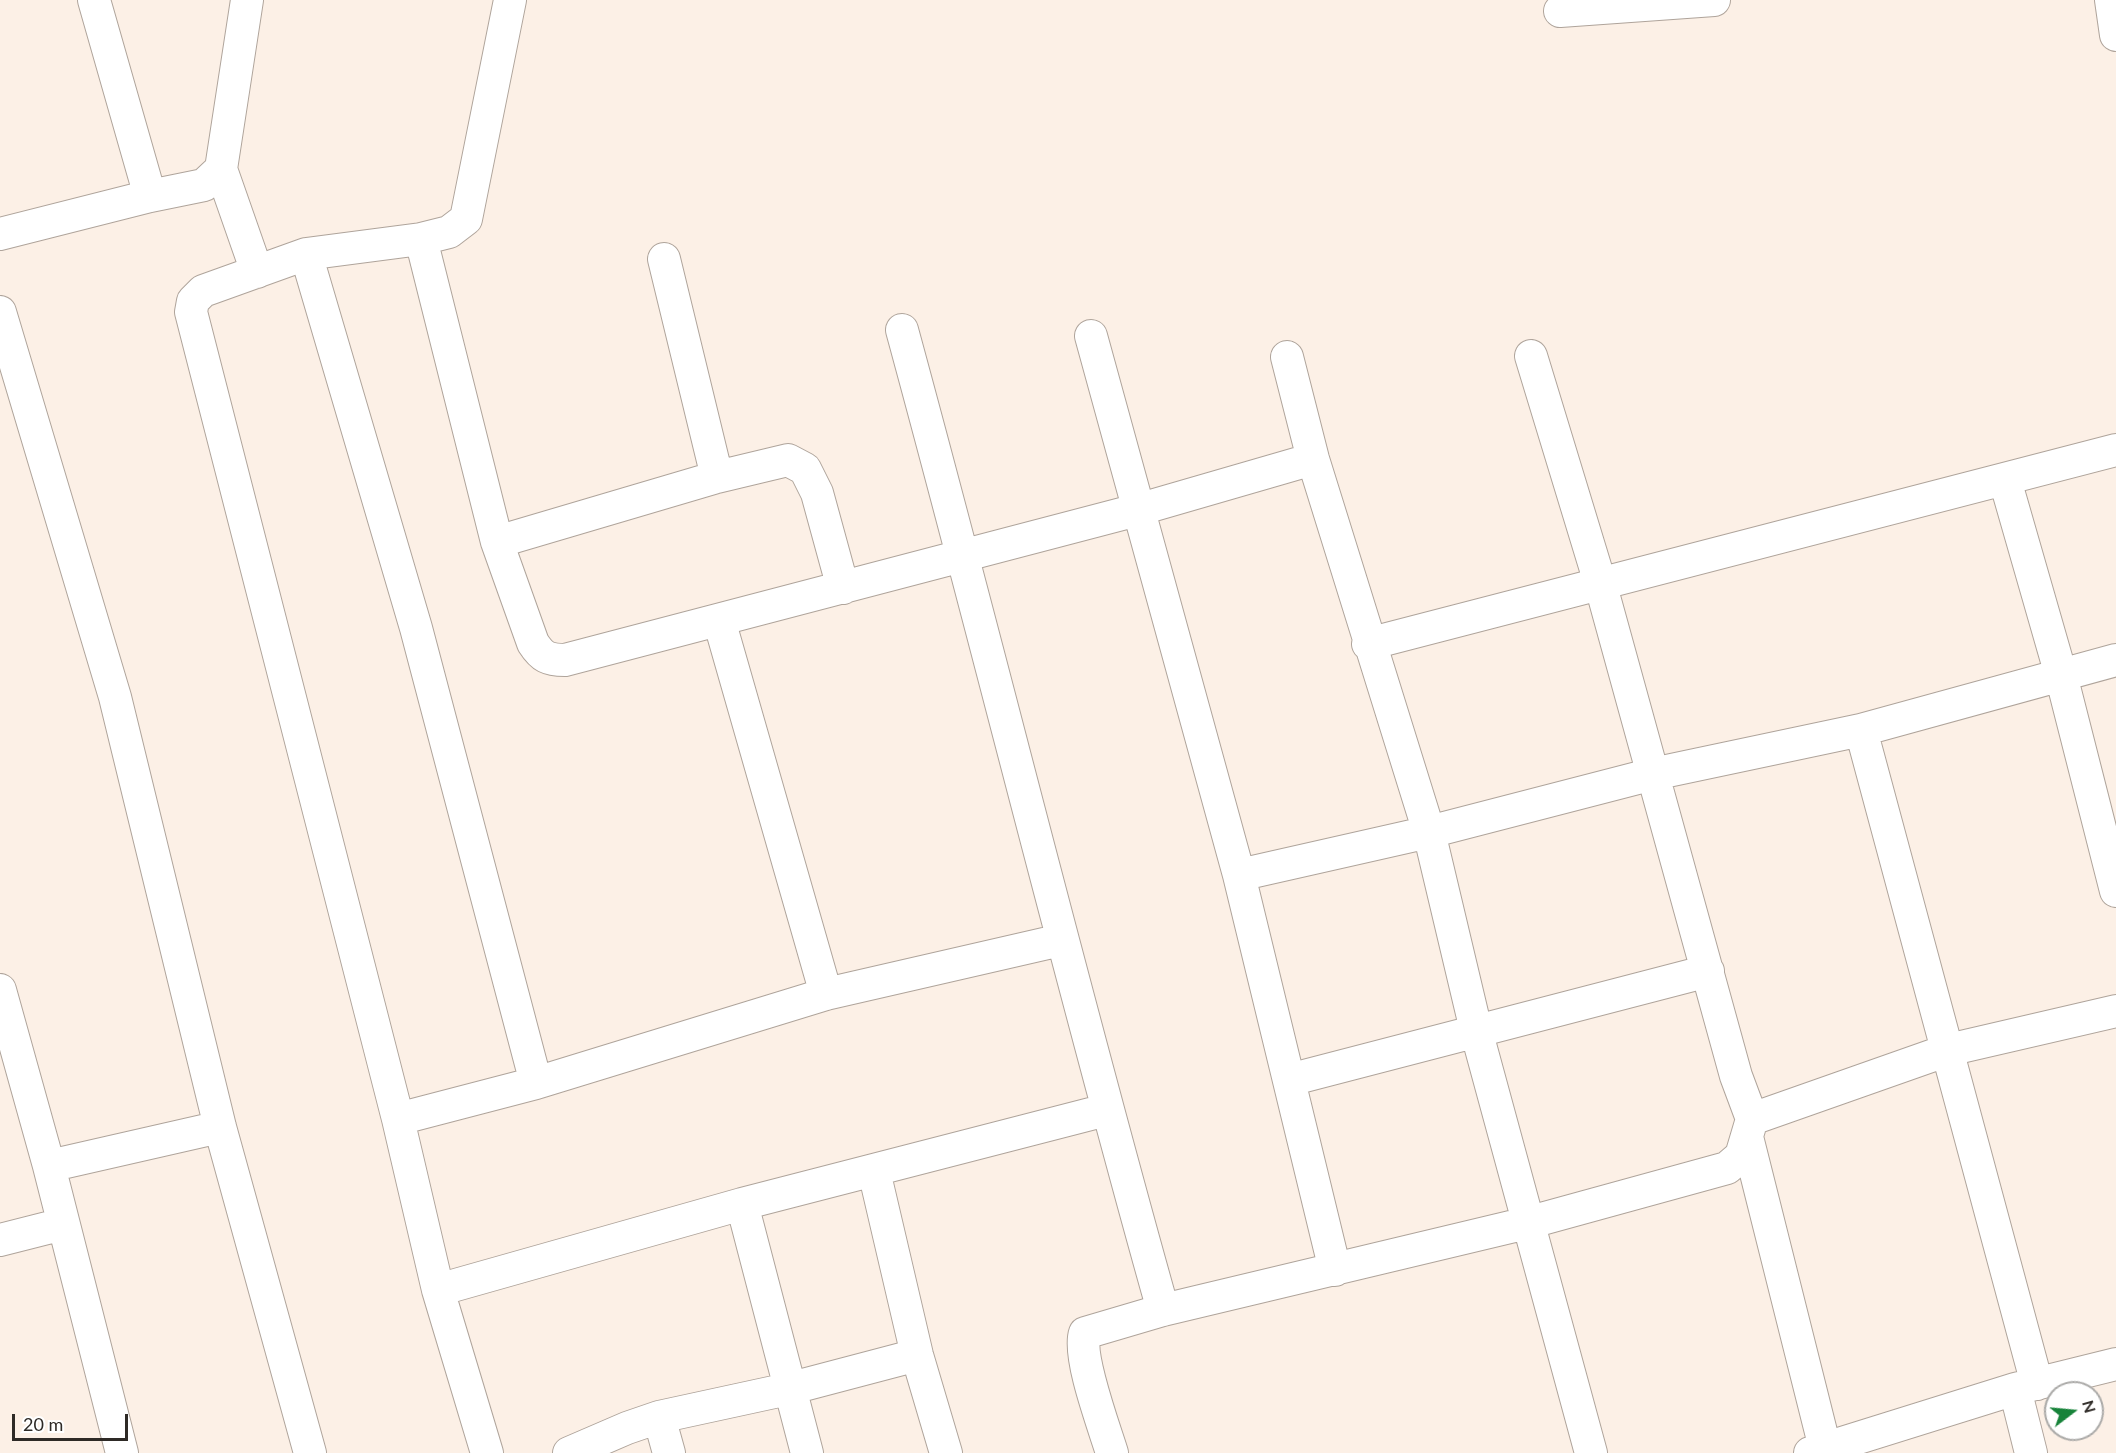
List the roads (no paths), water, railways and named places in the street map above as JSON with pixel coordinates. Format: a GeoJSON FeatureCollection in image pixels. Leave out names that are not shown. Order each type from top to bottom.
{"type":"FeatureCollection","features":[{"type":"Feature","properties":{"kind":"street"},"geometry":{"type":"LineString","coordinates":[[94,0],[150,195]]}},
{"type":"Feature","properties":{"kind":"street"},"geometry":{"type":"LineString","coordinates":[[247,0],[221,169],[257,272]]}},
{"type":"Feature","properties":{"kind":"street"},"geometry":{"type":"LineString","coordinates":[[487,1453],[438,1290],[398,1119],[191,312],[193,301],[203,291],[306,254],[421,239],[449,232],[466,219],[510,0]]}},
{"type":"Feature","properties":{"kind":"street"},"geometry":{"type":"LineString","coordinates":[[1560,11],[1714,0]]}},
{"type":"Feature","properties":{"kind":"street"},"geometry":{"type":"LineString","coordinates":[[2111,0],[2116,35]]}},
{"type":"Feature","properties":{"kind":"street"},"geometry":{"type":"LineString","coordinates":[[0,234],[150,195],[204,185],[221,169]]}},
{"type":"Feature","properties":{"kind":"street"},"geometry":{"type":"LineString","coordinates":[[421,239],[497,542],[533,643],[541,655],[552,660],[565,660],[843,588],[963,553],[1137,510],[1313,459]]}},
{"type":"Feature","properties":{"kind":"street"},"geometry":{"type":"LineString","coordinates":[[306,254],[416,628],[536,1083]]}},
{"type":"Feature","properties":{"kind":"street"},"geometry":{"type":"LineString","coordinates":[[664,259],[717,477]]}},
{"type":"Feature","properties":{"kind":"street"},"geometry":{"type":"LineString","coordinates":[[0,312],[115,697],[220,1127],[310,1453]]}},
{"type":"Feature","properties":{"kind":"street"},"geometry":{"type":"LineString","coordinates":[[902,330],[963,553],[1106,1110],[1163,1310]]}},
{"type":"Feature","properties":{"kind":"street"},"geometry":{"type":"LineString","coordinates":[[1091,336],[1239,875],[1335,1270]]}},
{"type":"Feature","properties":{"kind":"street"},"geometry":{"type":"LineString","coordinates":[[1531,356],[1601,586],[1750,1128],[1817,1451],[1896,1440],[2026,1387],[2116,1364]]}},
{"type":"Feature","properties":{"kind":"street"},"geometry":{"type":"LineString","coordinates":[[1287,357],[1313,459],[1368,644],[1429,832],[1476,1030],[1591,1453]]}},
{"type":"Feature","properties":{"kind":"street"},"geometry":{"type":"LineString","coordinates":[[1368,644],[1601,586],[2116,450]]}},
{"type":"Feature","properties":{"kind":"street"},"geometry":{"type":"LineString","coordinates":[[497,542],[717,477],[788,460],[806,469],[817,493],[843,588]]}},
{"type":"Feature","properties":{"kind":"street"},"geometry":{"type":"LineString","coordinates":[[2005,480],[2061,675],[2116,891]]}},
{"type":"Feature","properties":{"kind":"street"},"geometry":{"type":"LineString","coordinates":[[719,620],[826,994]]}},
{"type":"Feature","properties":{"kind":"street"},"geometry":{"type":"LineString","coordinates":[[1239,875],[1429,832],[1653,774],[1862,730],[2116,660]]}},
{"type":"Feature","properties":{"kind":"street"},"geometry":{"type":"LineString","coordinates":[[1862,730],[1948,1050],[2026,1387],[2031,1453]]}},
{"type":"Feature","properties":{"kind":"street"},"geometry":{"type":"LineString","coordinates":[[398,1119],[536,1083],[826,994],[1061,940]]}},
{"type":"Feature","properties":{"kind":"street"},"geometry":{"type":"LineString","coordinates":[[1289,1080],[1708,971]]}},
{"type":"Feature","properties":{"kind":"street"},"geometry":{"type":"LineString","coordinates":[[0,990],[122,1453]]}},
{"type":"Feature","properties":{"kind":"street"},"geometry":{"type":"LineString","coordinates":[[1750,1128],[1948,1050],[2116,1011]]}},
{"type":"Feature","properties":{"kind":"street"},"geometry":{"type":"LineString","coordinates":[[438,1290],[742,1204],[1106,1110]]}},
{"type":"Feature","properties":{"kind":"street"},"geometry":{"type":"LineString","coordinates":[[48,1166],[220,1127]]}},
{"type":"Feature","properties":{"kind":"street"},"geometry":{"type":"LineString","coordinates":[[1112,1453],[1082,1342],[1085,1333],[1098,1327],[1163,1310],[1527,1223],[1726,1168],[1741,1156],[1750,1128]]}},
{"type":"Feature","properties":{"kind":"street"},"geometry":{"type":"LineString","coordinates":[[874,1171],[917,1354],[946,1453]]}},
{"type":"Feature","properties":{"kind":"street"},"geometry":{"type":"LineString","coordinates":[[742,1204],[788,1389],[807,1453]]}},
{"type":"Feature","properties":{"kind":"street"},"geometry":{"type":"LineString","coordinates":[[0,1240],[63,1224]]}},
{"type":"Feature","properties":{"kind":"street"},"geometry":{"type":"LineString","coordinates":[[569,1453],[659,1417],[788,1389],[917,1354]]}},
{"type":"Feature","properties":{"kind":"street"},"geometry":{"type":"LineString","coordinates":[[659,1417],[669,1453]]}}]}
